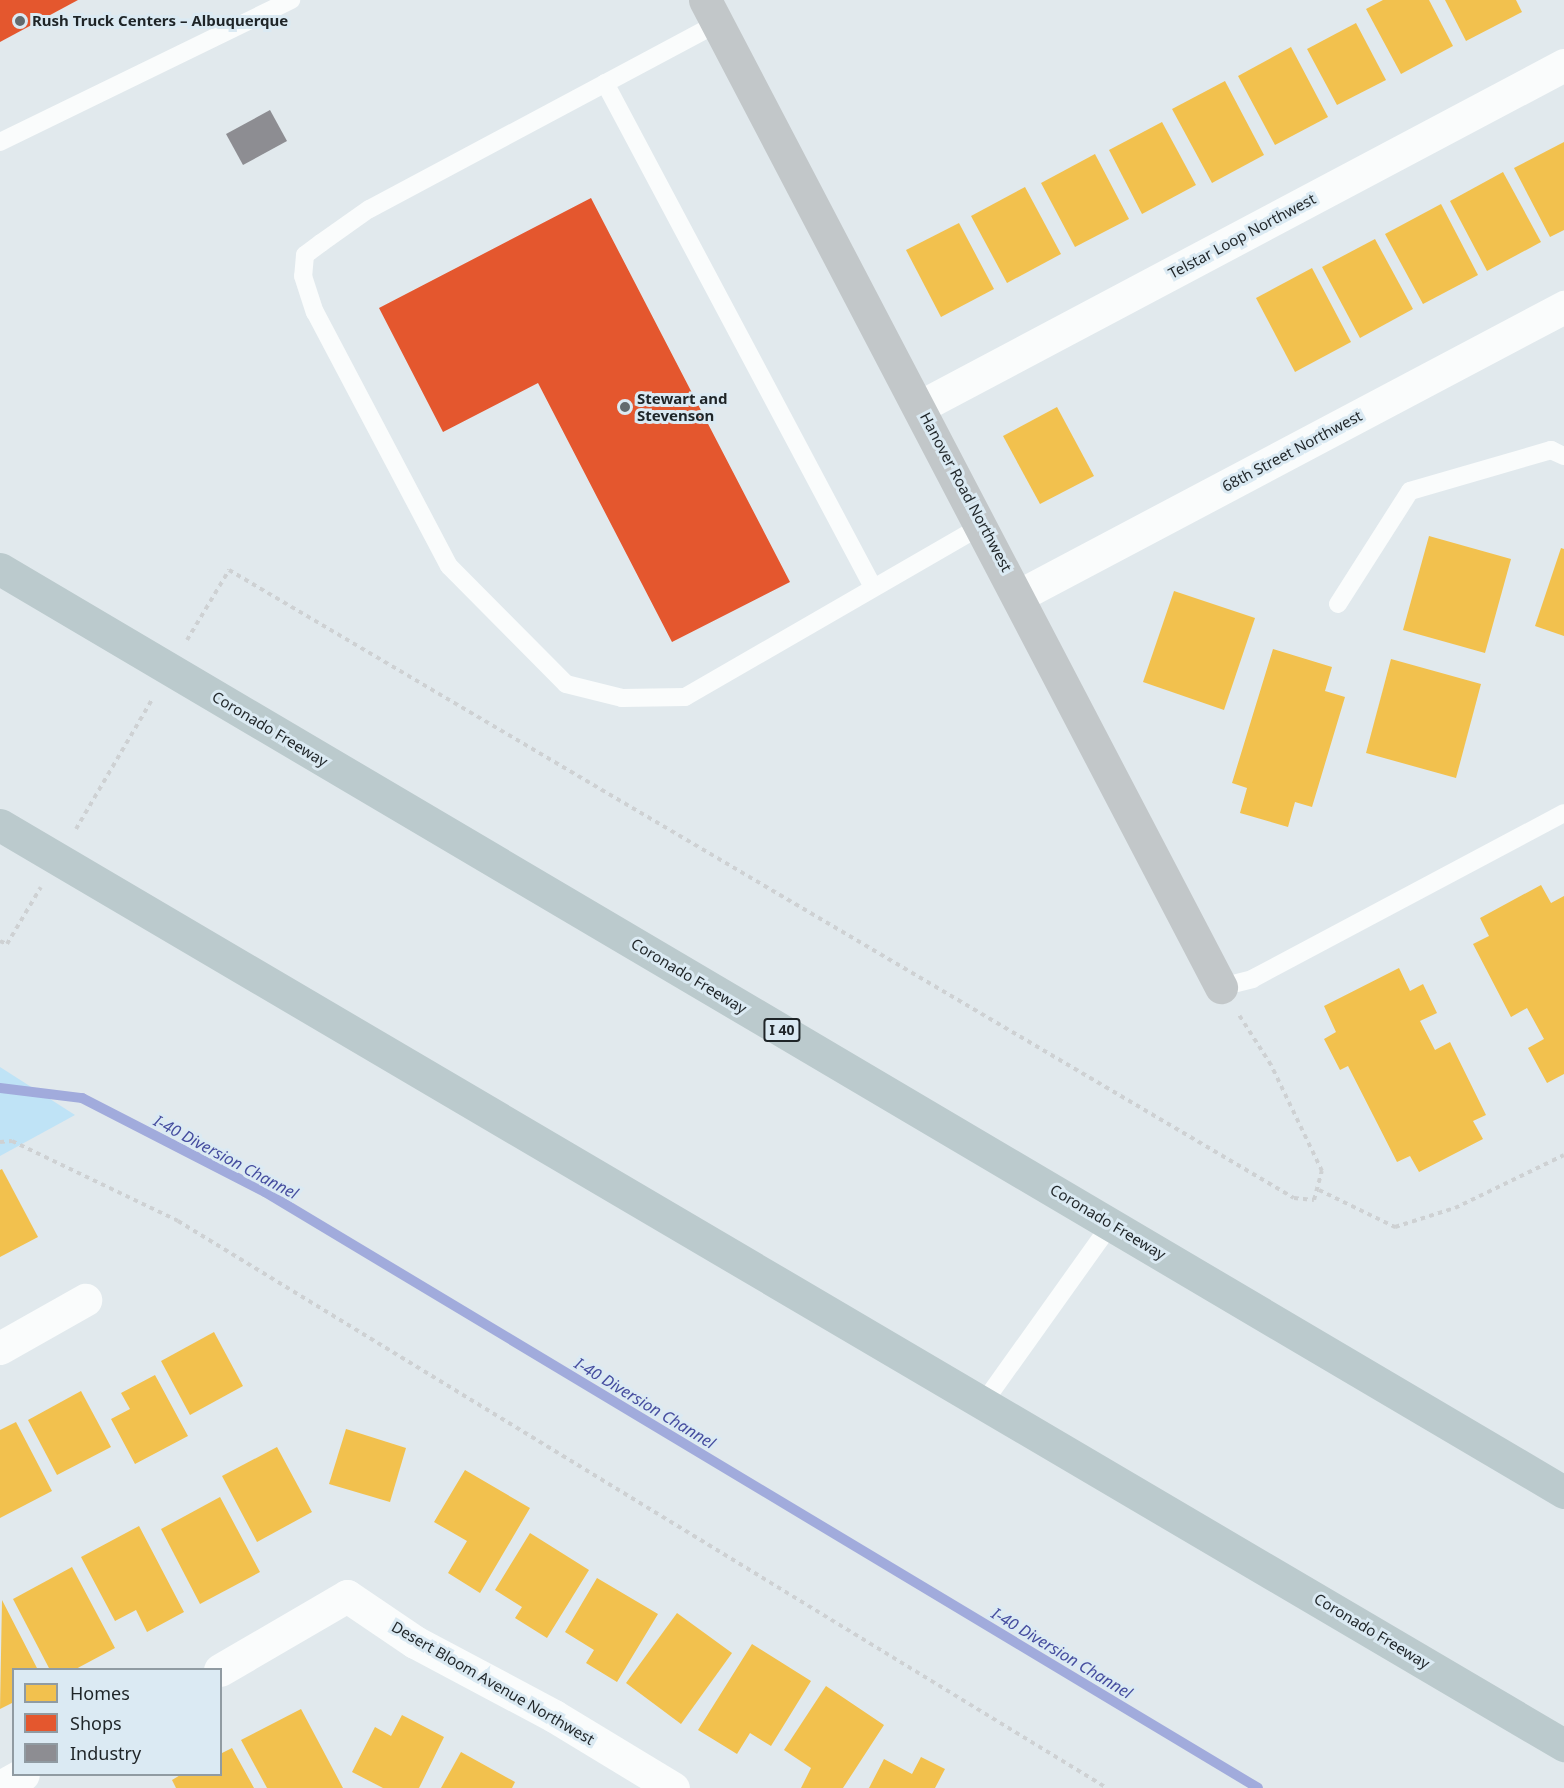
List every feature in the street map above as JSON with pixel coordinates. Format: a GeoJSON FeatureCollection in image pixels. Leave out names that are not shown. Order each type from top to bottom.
{"type":"FeatureCollection","features":[{"type":"Feature","properties":{"kind":"highway","name":"Coronado Freeway"},"geometry":{"type":"LineString","coordinates":[[0,569],[1564,1492]]}},
{"type":"Feature","properties":{"kind":"highway","name":"Coronado Freeway"},"geometry":{"type":"LineString","coordinates":[[0,825],[1564,1745]]}},
{"type":"Feature","properties":{"kind":"street","name":"Hanover Road Northwest"},"geometry":{"type":"LineString","coordinates":[[712,12],[1020,595],[1221,987]]}},
{"type":"Feature","properties":{"kind":"street","name":"Telstar Loop Northwest"},"geometry":{"type":"LineString","coordinates":[[921,406],[1564,65]]}},
{"type":"Feature","properties":{"kind":"street","name":"68th Street Northwest"},"geometry":{"type":"LineString","coordinates":[[1020,595],[1564,307]]}},
{"type":"Feature","properties":{"kind":"street"},"geometry":{"type":"LineString","coordinates":[[0,1348],[85,1300]]}},
{"type":"Feature","properties":{"kind":"street","name":"Desert Bloom Avenue Northwest"},"geometry":{"type":"LineString","coordinates":[[222,1669],[347,1596],[415,1642],[554,1716],[673,1788]]}},
{"type":"Feature","properties":{"kind":"street"},"geometry":{"type":"LineString","coordinates":[[0,1787],[19,1776]]}},
{"type":"Feature","properties":{"kind":"lane"},"geometry":{"type":"LineString","coordinates":[[0,142],[291,0]]}},
{"type":"Feature","properties":{"kind":"lane"},"geometry":{"type":"LineString","coordinates":[[712,12],[605,83],[369,209],[305,255],[303,276],[315,312],[449,566],[566,684],[622,698],[686,696],[983,525]]}},
{"type":"Feature","properties":{"kind":"lane"},"geometry":{"type":"LineString","coordinates":[[605,83],[873,587]]}},
{"type":"Feature","properties":{"kind":"lane"},"geometry":{"type":"LineString","coordinates":[[1338,604],[1410,491],[1551,450],[1564,456]]}},
{"type":"Feature","properties":{"kind":"lane"},"geometry":{"type":"LineString","coordinates":[[1221,987],[1252,979],[1564,813]]}},
{"type":"Feature","properties":{"kind":"lane"},"geometry":{"type":"LineString","coordinates":[[984,1402],[1111,1224]]}},
{"type":"Feature","properties":{"kind":"path"},"geometry":{"type":"LineString","coordinates":[[883,960],[1294,1198],[1314,1200],[1319,1190],[1322,1171],[1271,1065],[1221,987]]}},
{"type":"Feature","properties":{"kind":"path"},"geometry":{"type":"LineString","coordinates":[[0,1143],[12,1141],[178,1221],[807,1610],[1107,1788]]}},
{"type":"Feature","properties":{"kind":"path"},"geometry":{"type":"LineString","coordinates":[[1319,1190],[1395,1227],[1455,1208],[1564,1155]]}},
{"type":"Feature","properties":{"kind":"shaded area"},"geometry":{"type":"Polygon","coordinates":[[[0,1067],[75,1115],[0,1156],[0,1067]]]}},
{"type":"Feature","properties":{"kind":"building: Homes"},"geometry":{"type":"Polygon","coordinates":[[[1383,0],[1429,0],[1453,46],[1401,74],[1366,9],[1383,0]]]}},
{"type":"Feature","properties":{"kind":"building: Homes"},"geometry":{"type":"Polygon","coordinates":[[[1445,0],[1516,0],[1522,12],[1466,41],[1445,0]]]}},
{"type":"Feature","properties":{"kind":"building: Homes"},"geometry":{"type":"Polygon","coordinates":[[[1356,23],[1386,80],[1337,105],[1307,49],[1356,23]]]}},
{"type":"Feature","properties":{"kind":"building: Homes"},"geometry":{"type":"Polygon","coordinates":[[[1291,47],[1328,117],[1275,145],[1238,76],[1291,47]]]}},
{"type":"Feature","properties":{"kind":"building: Homes"},"geometry":{"type":"Polygon","coordinates":[[[1225,81],[1264,155],[1212,183],[1172,109],[1225,81]]]}},
{"type":"Feature","properties":{"kind":"building: Homes"},"geometry":{"type":"Polygon","coordinates":[[[1162,122],[1196,185],[1142,214],[1109,150],[1162,122]]]}},
{"type":"Feature","properties":{"kind":"building: Homes"},"geometry":{"type":"Polygon","coordinates":[[[1564,142],[1564,230],[1550,237],[1514,168],[1564,142]]]}},
{"type":"Feature","properties":{"kind":"building: Homes"},"geometry":{"type":"Polygon","coordinates":[[[1095,154],[1129,219],[1075,247],[1041,183],[1095,154]]]}},
{"type":"Feature","properties":{"kind":"building: Homes"},"geometry":{"type":"Polygon","coordinates":[[[1503,172],[1541,242],[1487,271],[1450,201],[1503,172]]]}},
{"type":"Feature","properties":{"kind":"building: Homes"},"geometry":{"type":"Polygon","coordinates":[[[1025,187],[1061,254],[1007,283],[971,216],[1025,187]]]}},
{"type":"Feature","properties":{"kind":"building: Homes"},"geometry":{"type":"Polygon","coordinates":[[[1441,204],[1478,275],[1423,304],[1385,234],[1441,204]]]}},
{"type":"Feature","properties":{"kind":"building: Homes"},"geometry":{"type":"Polygon","coordinates":[[[959,223],[994,289],[941,317],[906,250],[959,223]]]}},
{"type":"Feature","properties":{"kind":"building: Homes"},"geometry":{"type":"Polygon","coordinates":[[[1375,239],[1413,309],[1360,338],[1322,267],[1375,239]]]}},
{"type":"Feature","properties":{"kind":"building: Homes"},"geometry":{"type":"Polygon","coordinates":[[[1312,268],[1351,342],[1295,372],[1256,298],[1312,268]]]}},
{"type":"Feature","properties":{"kind":"building: Homes"},"geometry":{"type":"Polygon","coordinates":[[[1057,407],[1094,476],[1040,504],[1003,436],[1057,407]]]}},
{"type":"Feature","properties":{"kind":"building: Homes"},"geometry":{"type":"Polygon","coordinates":[[[1429,536],[1511,559],[1485,653],[1403,630],[1429,536]]]}},
{"type":"Feature","properties":{"kind":"building: Homes"},"geometry":{"type":"Polygon","coordinates":[[[1561,548],[1564,549],[1564,636],[1535,626],[1561,548]]]}},
{"type":"Feature","properties":{"kind":"building: Homes"},"geometry":{"type":"Polygon","coordinates":[[[1174,591],[1255,618],[1224,710],[1143,682],[1174,591]]]}},
{"type":"Feature","properties":{"kind":"building: Homes"},"geometry":{"type":"Polygon","coordinates":[[[1273,649],[1332,667],[1325,691],[1345,697],[1312,807],[1295,802],[1288,827],[1240,813],[1247,788],[1232,783],[1273,649]]]}},
{"type":"Feature","properties":{"kind":"building: Homes"},"geometry":{"type":"Polygon","coordinates":[[[1391,659],[1481,684],[1456,778],[1366,753],[1391,659]]]}},
{"type":"Feature","properties":{"kind":"building: Homes"},"geometry":{"type":"Polygon","coordinates":[[[1541,885],[1551,903],[1564,896],[1564,1074],[1547,1083],[1528,1048],[1544,1039],[1527,1008],[1511,1017],[1473,944],[1489,936],[1480,918],[1541,885]]]}},
{"type":"Feature","properties":{"kind":"building: Homes"},"geometry":{"type":"Polygon","coordinates":[[[1399,968],[1410,991],[1423,984],[1437,1013],[1420,1021],[1435,1050],[1450,1042],[1486,1115],[1473,1121],[1483,1139],[1419,1172],[1410,1156],[1397,1162],[1348,1066],[1340,1070],[1324,1039],[1336,1032],[1324,1006],[1399,968]]]}},
{"type":"Feature","properties":{"kind":"building: Homes"},"geometry":{"type":"Polygon","coordinates":[[[2,1169],[38,1237],[0,1257],[0,1170],[2,1169]]]}},
{"type":"Feature","properties":{"kind":"building: Homes"},"geometry":{"type":"Polygon","coordinates":[[[214,1332],[243,1386],[190,1415],[161,1361],[214,1332]]]}},
{"type":"Feature","properties":{"kind":"building: Homes"},"geometry":{"type":"Polygon","coordinates":[[[155,1375],[188,1436],[135,1464],[111,1419],[130,1409],[121,1393],[155,1375]]]}},
{"type":"Feature","properties":{"kind":"building: Homes"},"geometry":{"type":"Polygon","coordinates":[[[81,1391],[111,1447],[57,1475],[28,1420],[81,1391]]]}},
{"type":"Feature","properties":{"kind":"building: Homes"},"geometry":{"type":"Polygon","coordinates":[[[16,1422],[52,1491],[0,1518],[0,1430],[16,1422]]]}},
{"type":"Feature","properties":{"kind":"building: Homes"},"geometry":{"type":"Polygon","coordinates":[[[346,1429],[406,1448],[390,1502],[329,1484],[346,1429]]]}},
{"type":"Feature","properties":{"kind":"building: Homes"},"geometry":{"type":"Polygon","coordinates":[[[277,1447],[312,1512],[257,1542],[222,1476],[277,1447]]]}},
{"type":"Feature","properties":{"kind":"building: Homes"},"geometry":{"type":"Polygon","coordinates":[[[465,1470],[530,1508],[480,1593],[448,1573],[467,1541],[434,1522],[465,1470]]]}},
{"type":"Feature","properties":{"kind":"building: Homes"},"geometry":{"type":"Polygon","coordinates":[[[220,1497],[260,1572],[200,1604],[161,1529],[220,1497]]]}},
{"type":"Feature","properties":{"kind":"building: Homes"},"geometry":{"type":"Polygon","coordinates":[[[139,1526],[184,1612],[147,1632],[136,1610],[115,1621],[81,1557],[139,1526]]]}},
{"type":"Feature","properties":{"kind":"building: Homes"},"geometry":{"type":"Polygon","coordinates":[[[530,1533],[589,1570],[547,1638],[515,1618],[522,1607],[495,1590],[530,1533]]]}},
{"type":"Feature","properties":{"kind":"building: Homes"},"geometry":{"type":"Polygon","coordinates":[[[72,1567],[115,1648],[78,1668],[49,1668],[13,1599],[72,1567]]]}},
{"type":"Feature","properties":{"kind":"building: Homes"},"geometry":{"type":"Polygon","coordinates":[[[597,1578],[658,1614],[617,1682],[586,1663],[594,1650],[565,1632],[597,1578]]]}},
{"type":"Feature","properties":{"kind":"building: Homes"},"geometry":{"type":"Polygon","coordinates":[[[2,1600],[37,1668],[12,1668],[12,1703],[0,1709],[2,1600]]]}},
{"type":"Feature","properties":{"kind":"building: Homes"},"geometry":{"type":"Polygon","coordinates":[[[677,1613],[732,1653],[681,1724],[626,1683],[677,1613]]]}},
{"type":"Feature","properties":{"kind":"building: Homes"},"geometry":{"type":"Polygon","coordinates":[[[752,1644],[811,1681],[771,1746],[750,1733],[737,1754],[698,1730],[752,1644]]]}},
{"type":"Feature","properties":{"kind":"building: Homes"},"geometry":{"type":"Polygon","coordinates":[[[826,1686],[884,1725],[843,1788],[801,1788],[811,1768],[784,1750],[826,1686]]]}},
{"type":"Feature","properties":{"kind":"building: Homes"},"geometry":{"type":"Polygon","coordinates":[[[301,1709],[343,1788],[267,1788],[241,1740],[301,1709]]]}},
{"type":"Feature","properties":{"kind":"building: Homes"},"geometry":{"type":"Polygon","coordinates":[[[402,1715],[444,1737],[419,1788],[383,1788],[352,1772],[375,1727],[391,1736],[402,1715]]]}},
{"type":"Feature","properties":{"kind":"building: Homes"},"geometry":{"type":"Polygon","coordinates":[[[232,1748],[254,1788],[176,1788],[172,1780],[179,1776],[222,1776],[222,1753],[232,1748]]]}},
{"type":"Feature","properties":{"kind":"building: Homes"},"geometry":{"type":"Polygon","coordinates":[[[461,1752],[515,1782],[512,1788],[441,1788],[461,1752]]]}},
{"type":"Feature","properties":{"kind":"building: Homes"},"geometry":{"type":"Polygon","coordinates":[[[921,1757],[945,1769],[935,1788],[869,1788],[884,1759],[912,1774],[921,1757]]]}},
{"type":"Feature","properties":{"kind":"building: Shops","name":"Rush Truck Centers – Albuquerque"},"geometry":{"type":"Polygon","coordinates":[[[0,0],[78,0],[0,42],[0,0]]]}},
{"type":"Feature","properties":{"kind":"building: Shops","name":"Stewart and Stevenson"},"geometry":{"type":"Polygon","coordinates":[[[591,198],[790,582],[672,642],[538,383],[443,432],[379,308],[591,198]]]}},
{"type":"Feature","properties":{"kind":"building: Industry"},"geometry":{"type":"Polygon","coordinates":[[[270,110],[287,141],[243,165],[226,134],[270,110]]]}},
{"type":"Feature","properties":{"kind":"waterway","name":"I-40 Diversion Channel"},"geometry":{"type":"LineString","coordinates":[[0,1088],[82,1098],[265,1192],[1258,1788]]}},
{"type":"Feature","properties":{"kind":"place","name":"Rush Truck Centers – Albuquerque"},"geometry":{"type":"Point","coordinates":[20,21]}},
{"type":"Feature","properties":{"kind":"place","name":"Stewart and Stevenson"},"geometry":{"type":"Point","coordinates":[625,407]}}]}
